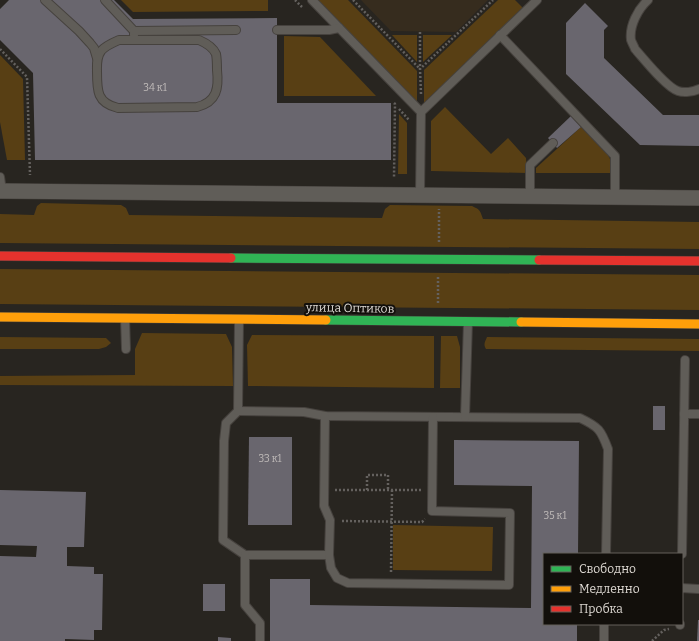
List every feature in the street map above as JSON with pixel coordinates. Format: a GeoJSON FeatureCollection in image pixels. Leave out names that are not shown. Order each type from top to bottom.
{"type":"FeatureCollection","features":[{"type":"Feature","properties":{"kind":"street"},"geometry":{"type":"LineString","coordinates":[[1,187],[420,195],[699,198]]}},
{"type":"Feature","properties":{"kind":"street"},"geometry":{"type":"LineString","coordinates":[[0,256],[699,261]]}},
{"type":"Feature","properties":{"kind":"street","name":"улица Оптиков"},"geometry":{"type":"LineString","coordinates":[[0,317],[699,324]]}},
{"type":"Feature","properties":{"kind":"lane"},"geometry":{"type":"LineString","coordinates":[[45,0],[79,31],[94,48],[97,58],[97,90],[105,103],[118,108],[197,107],[203,106],[209,102],[217,91],[218,74],[216,54],[209,45],[199,40],[119,40],[105,47],[97,58]]}},
{"type":"Feature","properties":{"kind":"lane"},"geometry":{"type":"LineString","coordinates":[[106,0],[134,31],[134,40]]}},
{"type":"Feature","properties":{"kind":"lane"},"geometry":{"type":"LineString","coordinates":[[312,0],[421,112],[420,195]]}},
{"type":"Feature","properties":{"kind":"lane"},"geometry":{"type":"LineString","coordinates":[[421,112],[537,0]]}},
{"type":"Feature","properties":{"kind":"lane"},"geometry":{"type":"LineString","coordinates":[[648,0],[635,18],[631,42],[635,49],[669,86],[678,91],[692,92],[699,89]]}},
{"type":"Feature","properties":{"kind":"lane"},"geometry":{"type":"LineString","coordinates":[[329,30],[331,26],[331,19]]}},
{"type":"Feature","properties":{"kind":"lane"},"geometry":{"type":"LineString","coordinates":[[277,30],[329,30],[340,28]]}},
{"type":"Feature","properties":{"kind":"lane"},"geometry":{"type":"LineString","coordinates":[[134,31],[236,30]]}},
{"type":"Feature","properties":{"kind":"lane"},"geometry":{"type":"LineString","coordinates":[[500,35],[615,156],[615,197]]}},
{"type":"Feature","properties":{"kind":"lane"},"geometry":{"type":"LineString","coordinates":[[530,196],[530,165],[553,143]]}},
{"type":"Feature","properties":{"kind":"lane"},"geometry":{"type":"LineString","coordinates":[[125,318],[126,349]]}},
{"type":"Feature","properties":{"kind":"lane"},"geometry":{"type":"LineString","coordinates":[[239,319],[238,411],[226,423],[224,441],[223,540],[245,555],[329,555]]}},
{"type":"Feature","properties":{"kind":"lane"},"geometry":{"type":"LineString","coordinates":[[465,417],[468,321]]}},
{"type":"Feature","properties":{"kind":"lane"},"geometry":{"type":"LineString","coordinates":[[682,553],[685,360]]}},
{"type":"Feature","properties":{"kind":"lane"},"geometry":{"type":"LineString","coordinates":[[238,411],[304,412],[325,416],[580,418],[593,424],[602,435],[608,449],[606,553]]}},
{"type":"Feature","properties":{"kind":"lane"},"geometry":{"type":"LineString","coordinates":[[684,414],[699,414]]}},
{"type":"Feature","properties":{"kind":"lane"},"geometry":{"type":"LineString","coordinates":[[325,416],[324,506],[330,520],[329,555],[331,568],[337,578],[348,583],[509,585],[510,513],[432,511],[433,417]]}},
{"type":"Feature","properties":{"kind":"lane"},"geometry":{"type":"LineString","coordinates":[[245,555],[245,605],[260,623],[260,641]]}},
{"type":"Feature","properties":{"kind":"lane"},"geometry":{"type":"LineString","coordinates":[[683,588],[698,588]]}},
{"type":"Feature","properties":{"kind":"lane"},"geometry":{"type":"LineString","coordinates":[[604,625],[604,641]]}},
{"type":"Feature","properties":{"kind":"path"},"geometry":{"type":"LineString","coordinates":[[295,0],[304,10]]}},
{"type":"Feature","properties":{"kind":"path"},"geometry":{"type":"LineString","coordinates":[[353,0],[420,69]]}},
{"type":"Feature","properties":{"kind":"path"},"geometry":{"type":"LineString","coordinates":[[420,69],[493,0]]}},
{"type":"Feature","properties":{"kind":"path"},"geometry":{"type":"LineString","coordinates":[[420,32],[421,112]]}},
{"type":"Feature","properties":{"kind":"path"},"geometry":{"type":"LineString","coordinates":[[0,49],[27,77],[30,175]]}},
{"type":"Feature","properties":{"kind":"path"},"geometry":{"type":"LineString","coordinates":[[389,98],[394,104],[394,178]]}},
{"type":"Feature","properties":{"kind":"path"},"geometry":{"type":"LineString","coordinates":[[439,204],[439,247]]}},
{"type":"Feature","properties":{"kind":"path"},"geometry":{"type":"LineString","coordinates":[[438,273],[438,308]]}},
{"type":"Feature","properties":{"kind":"path"},"geometry":{"type":"LineString","coordinates":[[367,490],[368,475],[388,475],[388,490]]}},
{"type":"Feature","properties":{"kind":"path"},"geometry":{"type":"LineString","coordinates":[[324,490],[432,491]]}},
{"type":"Feature","properties":{"kind":"path"},"geometry":{"type":"LineString","coordinates":[[391,583],[392,490]]}},
{"type":"Feature","properties":{"kind":"path"},"geometry":{"type":"LineString","coordinates":[[330,520],[422,522],[432,511]]}},
{"type":"Feature","properties":{"kind":"path"},"geometry":{"type":"LineString","coordinates":[[652,641],[664,630],[677,625]]}},
{"type":"Feature","properties":{"kind":"shaded area"},"geometry":{"type":"Polygon","coordinates":[[[121,0],[268,0],[268,11],[133,12],[121,0]]]}},
{"type":"Feature","properties":{"kind":"shaded area"},"geometry":{"type":"Polygon","coordinates":[[[316,0],[348,0],[417,71],[417,105],[316,0]]]}},
{"type":"Feature","properties":{"kind":"shaded area"},"geometry":{"type":"Polygon","coordinates":[[[361,0],[488,0],[456,32],[391,31],[361,0]]]}},
{"type":"Feature","properties":{"kind":"shaded area"},"geometry":{"type":"Polygon","coordinates":[[[498,0],[515,0],[524,9],[424,106],[424,70],[498,0]]]}},
{"type":"Feature","properties":{"kind":"shaded area"},"geometry":{"type":"Polygon","coordinates":[[[392,35],[417,35],[417,62],[392,35]]]}},
{"type":"Feature","properties":{"kind":"shaded area"},"geometry":{"type":"Polygon","coordinates":[[[423,35],[452,35],[423,62],[423,35]]]}},
{"type":"Feature","properties":{"kind":"shaded area"},"geometry":{"type":"Polygon","coordinates":[[[284,36],[320,37],[376,96],[284,96],[284,36]]]}},
{"type":"Feature","properties":{"kind":"shaded area"},"geometry":{"type":"Polygon","coordinates":[[[0,55],[23,79],[25,160],[7,160],[0,122],[0,55]]]}},
{"type":"Feature","properties":{"kind":"shaded area"},"geometry":{"type":"Polygon","coordinates":[[[445,107],[491,154],[508,138],[526,158],[527,173],[431,171],[431,121],[445,107]]]}},
{"type":"Feature","properties":{"kind":"shaded area"},"geometry":{"type":"Polygon","coordinates":[[[399,114],[407,123],[407,174],[398,174],[399,114]]]}},
{"type":"Feature","properties":{"kind":"shaded area"},"geometry":{"type":"Polygon","coordinates":[[[581,127],[608,155],[610,159],[610,173],[536,173],[536,168],[581,127]]]}},
{"type":"Feature","properties":{"kind":"shaded area"},"geometry":{"type":"Polygon","coordinates":[[[41,203],[121,205],[126,208],[129,215],[382,218],[385,209],[390,205],[472,206],[480,211],[483,219],[699,222],[699,249],[0,243],[0,214],[34,215],[37,206],[41,203]]]}},
{"type":"Feature","properties":{"kind":"shaded area"},"geometry":{"type":"Polygon","coordinates":[[[0,269],[699,275],[699,310],[0,304],[0,269]]]}},
{"type":"Feature","properties":{"kind":"shaded area"},"geometry":{"type":"Polygon","coordinates":[[[142,333],[226,334],[232,347],[233,386],[0,385],[0,376],[135,375],[135,349],[142,333]]]}},
{"type":"Feature","properties":{"kind":"shaded area"},"geometry":{"type":"Polygon","coordinates":[[[252,335],[434,336],[434,388],[248,386],[247,345],[252,335]]]}},
{"type":"Feature","properties":{"kind":"shaded area"},"geometry":{"type":"Polygon","coordinates":[[[441,336],[457,336],[460,347],[460,388],[440,388],[441,336]]]}},
{"type":"Feature","properties":{"kind":"shaded area"},"geometry":{"type":"Polygon","coordinates":[[[0,337],[106,338],[111,343],[106,347],[99,349],[0,349],[0,337]]]}},
{"type":"Feature","properties":{"kind":"shaded area"},"geometry":{"type":"Polygon","coordinates":[[[487,337],[699,339],[699,351],[486,349],[484,344],[487,337]]]}},
{"type":"Feature","properties":{"kind":"shaded area"},"geometry":{"type":"Polygon","coordinates":[[[393,525],[493,527],[492,571],[393,570],[393,525]]]}},
{"type":"Feature","properties":{"kind":"building"},"geometry":{"type":"Polygon","coordinates":[[[9,0],[114,0],[133,19],[277,18],[277,103],[391,103],[391,160],[35,160],[33,73],[0,40],[0,9],[9,0]]]}},
{"type":"Feature","properties":{"kind":"building"},"geometry":{"type":"Polygon","coordinates":[[[585,3],[608,26],[604,30],[604,58],[663,115],[699,115],[699,146],[640,145],[566,74],[566,23],[585,3]]]}},
{"type":"Feature","properties":{"kind":"building"},"geometry":{"type":"Polygon","coordinates":[[[571,116],[581,127],[557,148],[548,138],[571,116]]]}},
{"type":"Feature","properties":{"kind":"building"},"geometry":{"type":"Polygon","coordinates":[[[653,406],[665,406],[665,430],[653,430],[653,406]]]}},
{"type":"Feature","properties":{"kind":"building"},"geometry":{"type":"Polygon","coordinates":[[[249,437],[292,437],[292,525],[248,525],[249,437]]]}},
{"type":"Feature","properties":{"kind":"building"},"geometry":{"type":"Polygon","coordinates":[[[454,440],[579,441],[578,553],[543,553],[543,625],[577,625],[577,641],[270,641],[270,579],[310,579],[310,605],[531,608],[532,486],[454,485],[454,440]]]}},
{"type":"Feature","properties":{"kind":"building"},"geometry":{"type":"Polygon","coordinates":[[[0,490],[86,492],[84,547],[67,547],[67,566],[94,567],[94,574],[103,574],[102,630],[94,630],[94,640],[65,639],[65,641],[0,641],[0,556],[36,557],[37,546],[0,545],[0,490]]]}},
{"type":"Feature","properties":{"kind":"building"},"geometry":{"type":"Polygon","coordinates":[[[203,584],[225,584],[225,611],[203,611],[203,584]]]}},
{"type":"Feature","properties":{"kind":"building"},"geometry":{"type":"Polygon","coordinates":[[[698,620],[699,641],[697,641],[698,620]]]}},
{"type":"Feature","properties":{"kind":"building"},"geometry":{"type":"Polygon","coordinates":[[[218,637],[231,638],[231,641],[218,641],[218,637]]]}},
{"type":"Feature","properties":{"kind":"traffic: fast"},"geometry":{"type":"LineString","coordinates":[[231,258],[539,260]]}},
{"type":"Feature","properties":{"kind":"traffic: fast"},"geometry":{"type":"LineString","coordinates":[[326,320],[521,322]]}},
{"type":"Feature","properties":{"kind":"traffic: slow"},"geometry":{"type":"LineString","coordinates":[[0,317],[326,320]]}},
{"type":"Feature","properties":{"kind":"traffic: slow"},"geometry":{"type":"LineString","coordinates":[[521,322],[699,324]]}},
{"type":"Feature","properties":{"kind":"traffic: jam"},"geometry":{"type":"LineString","coordinates":[[0,256],[231,258]]}},
{"type":"Feature","properties":{"kind":"traffic: jam"},"geometry":{"type":"LineString","coordinates":[[539,260],[699,261]]}}]}
